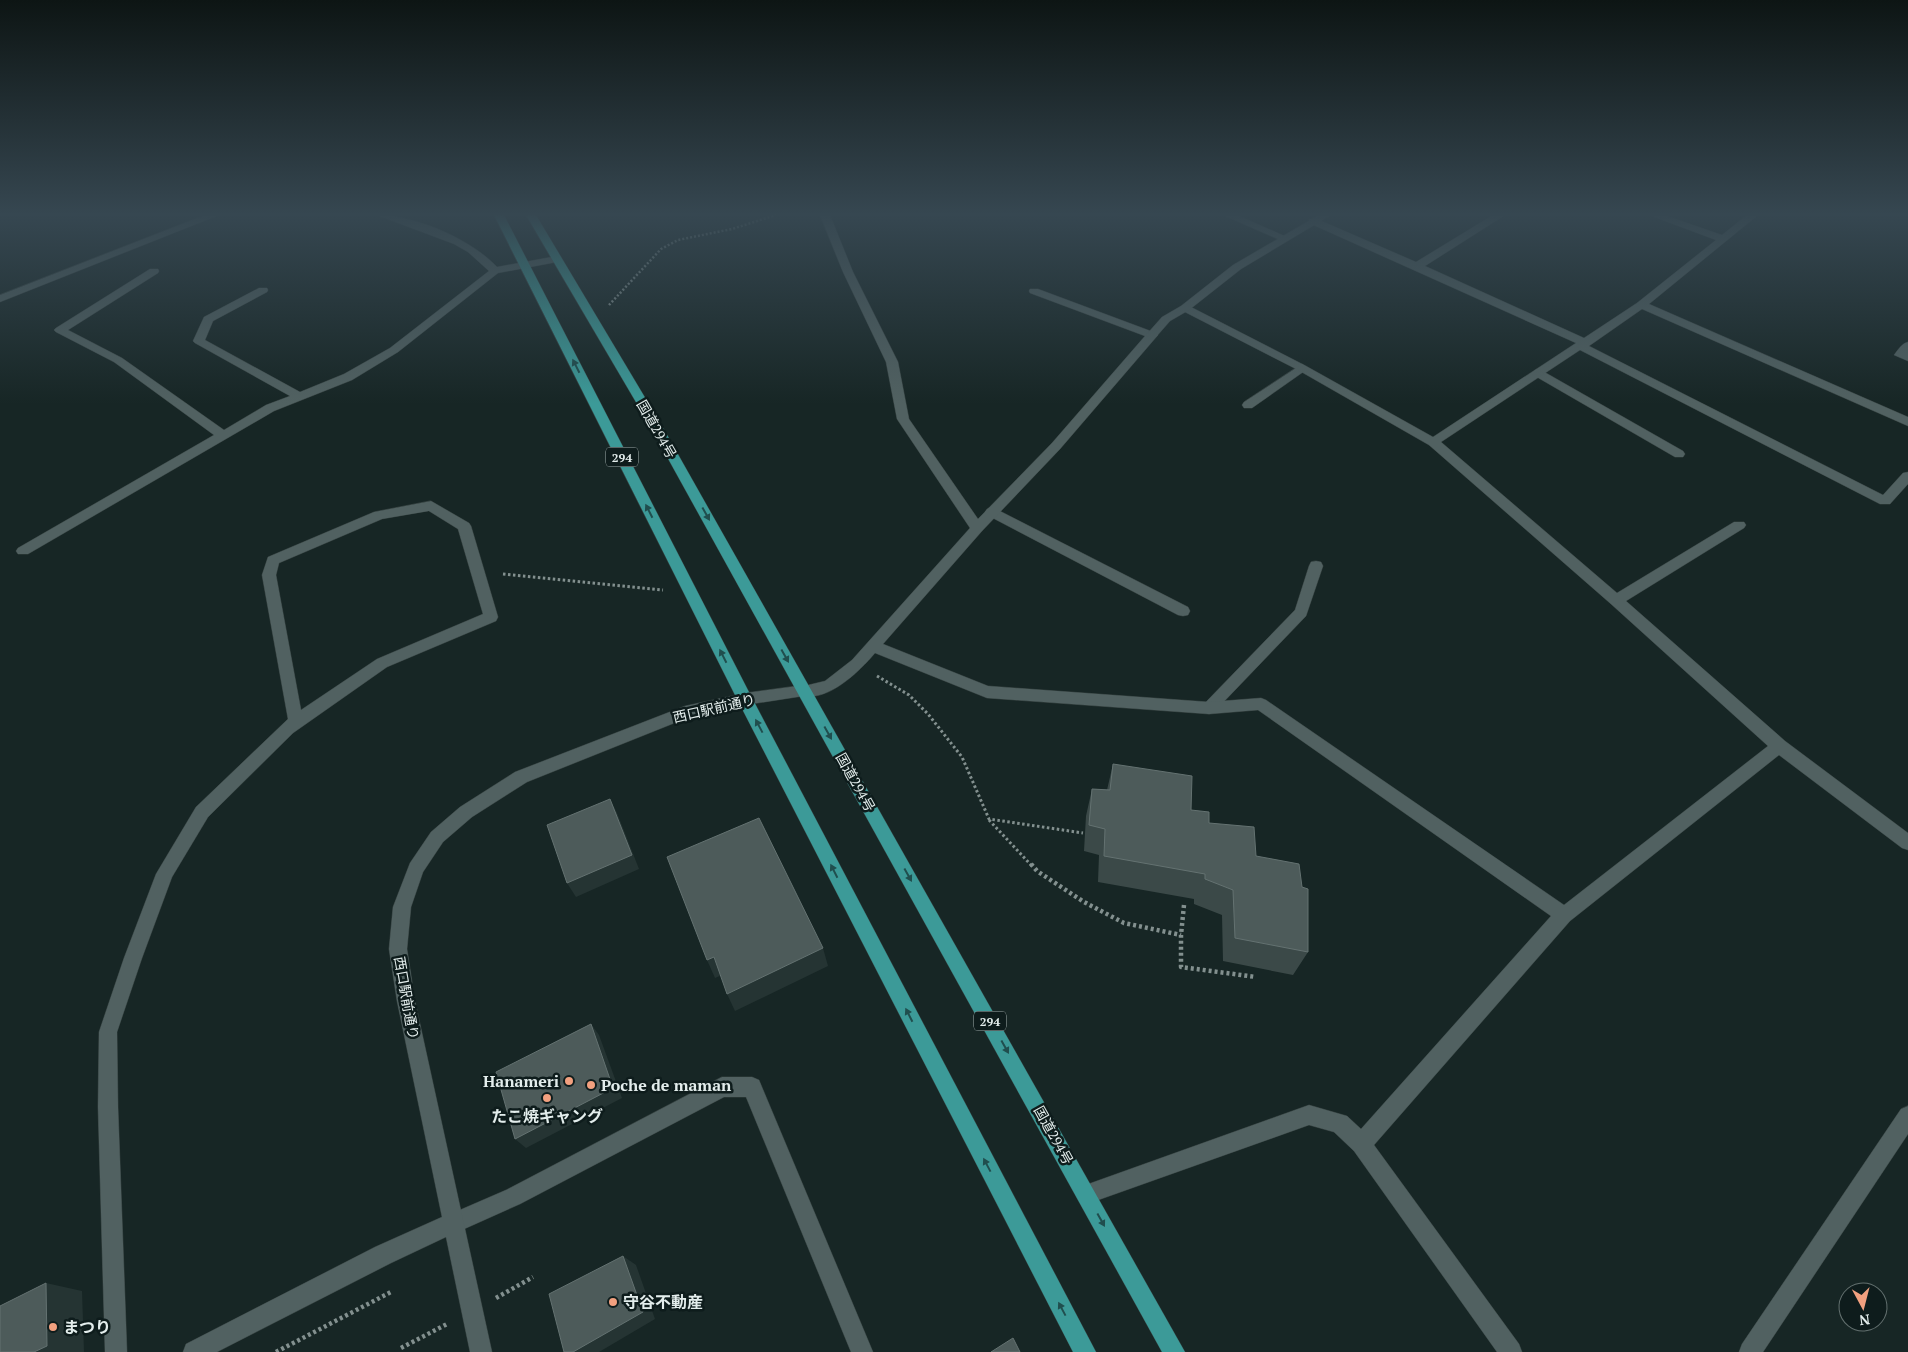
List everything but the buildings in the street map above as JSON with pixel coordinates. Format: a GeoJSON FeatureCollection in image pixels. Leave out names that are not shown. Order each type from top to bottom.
{"type":"FeatureCollection","features":[{"type":"Feature","properties":{"kind":"highway","name":"294"},"geometry":{"type":"LineString","coordinates":[[531,278],[745,699],[1085,1352]]}},
{"type":"Feature","properties":{"kind":"highway","name":"国道294号"},"geometry":{"type":"LineString","coordinates":[[569,278],[656,426],[1174,1352]]}},
{"type":"Feature","properties":{"kind":"street"},"geometry":{"type":"LineString","coordinates":[[0,299],[53,278]]}},
{"type":"Feature","properties":{"kind":"street"},"geometry":{"type":"LineString","coordinates":[[143,278],[60,330],[118,360],[224,435]]}},
{"type":"Feature","properties":{"kind":"street"},"geometry":{"type":"LineString","coordinates":[[23,551],[270,408],[348,377],[394,350],[486,278]]}},
{"type":"Feature","properties":{"kind":"street"},"geometry":{"type":"LineString","coordinates":[[851,278],[892,362],[903,419],[977,528]]}},
{"type":"Feature","properties":{"kind":"street","name":"西口駅前通り"},"geometry":{"type":"LineString","coordinates":[[481,1352],[406,1001],[398,949],[402,906],[416,868],[437,838],[466,812],[521,777],[685,712],[745,699],[829,686],[857,664],[874,647],[977,528],[1056,446],[1166,319],[1185,308],[1222,278]]}},
{"type":"Feature","properties":{"kind":"street"},"geometry":{"type":"LineString","coordinates":[[1443,278],[1583,344],[1885,501],[1908,476]]}},
{"type":"Feature","properties":{"kind":"street"},"geometry":{"type":"LineString","coordinates":[[1433,442],[1642,305],[1675,278]]}},
{"type":"Feature","properties":{"kind":"street"},"geometry":{"type":"LineString","coordinates":[[263,290],[208,319],[199,341],[299,396]]}},
{"type":"Feature","properties":{"kind":"street"},"geometry":{"type":"LineString","coordinates":[[1034,291],[1152,335]]}},
{"type":"Feature","properties":{"kind":"street"},"geometry":{"type":"LineString","coordinates":[[1642,305],[1908,422]]}},
{"type":"Feature","properties":{"kind":"street"},"geometry":{"type":"LineString","coordinates":[[1185,308],[1302,368],[1433,442],[1616,600],[1779,746],[1908,843]]}},
{"type":"Feature","properties":{"kind":"street"},"geometry":{"type":"LineString","coordinates":[[1908,346],[1900,355],[1908,358]]}},
{"type":"Feature","properties":{"kind":"street"},"geometry":{"type":"LineString","coordinates":[[1248,405],[1302,368]]}},
{"type":"Feature","properties":{"kind":"street"},"geometry":{"type":"LineString","coordinates":[[1539,373],[1679,454]]}},
{"type":"Feature","properties":{"kind":"street"},"geometry":{"type":"LineString","coordinates":[[116,1352],[108,1107],[108,1032],[133,958],[166,874],[202,812],[287,728],[296,722],[382,663],[491,616],[464,526],[431,506],[379,515],[273,560],[269,575],[296,722]]}},
{"type":"Feature","properties":{"kind":"street"},"geometry":{"type":"LineString","coordinates":[[992,512],[1183,611]]}},
{"type":"Feature","properties":{"kind":"street"},"geometry":{"type":"LineString","coordinates":[[1616,600],[1739,525]]}},
{"type":"Feature","properties":{"kind":"street"},"geometry":{"type":"LineString","coordinates":[[1209,708],[1301,612],[1316,566]]}},
{"type":"Feature","properties":{"kind":"street"},"geometry":{"type":"LineString","coordinates":[[874,647],[987,692],[1209,708],[1261,704],[1564,915]]}},
{"type":"Feature","properties":{"kind":"street"},"geometry":{"type":"LineString","coordinates":[[1361,1144],[1564,915],[1779,746]]}},
{"type":"Feature","properties":{"kind":"street"},"geometry":{"type":"LineString","coordinates":[[194,1352],[384,1255],[513,1197],[722,1087],[752,1087],[862,1352]]}},
{"type":"Feature","properties":{"kind":"street"},"geometry":{"type":"LineString","coordinates":[[1087,1194],[1309,1115],[1340,1123],[1361,1144],[1511,1352]]}},
{"type":"Feature","properties":{"kind":"street"},"geometry":{"type":"LineString","coordinates":[[1750,1352],[1908,1116]]}},
{"type":"Feature","properties":{"kind":"path"},"geometry":{"type":"LineString","coordinates":[[607,307],[634,278]]}},
{"type":"Feature","properties":{"kind":"path"},"geometry":{"type":"LineString","coordinates":[[478,572],[664,590]]}},
{"type":"Feature","properties":{"kind":"path"},"geometry":{"type":"LineString","coordinates":[[857,664],[909,694],[928,714],[962,757],[988,819],[1037,871],[1084,902],[1124,923],[1181,935]]}},
{"type":"Feature","properties":{"kind":"path"},"geometry":{"type":"LineString","coordinates":[[988,819],[1083,833]]}},
{"type":"Feature","properties":{"kind":"path"},"geometry":{"type":"LineString","coordinates":[[1184,905],[1181,935],[1181,967],[1256,978]]}},
{"type":"Feature","properties":{"kind":"path"},"geometry":{"type":"LineString","coordinates":[[276,1352],[390,1292]]}},
{"type":"Feature","properties":{"kind":"place","name":"Hanameri"},"geometry":{"type":"Point","coordinates":[569,1081]}},
{"type":"Feature","properties":{"kind":"place","name":"Poche de maman"},"geometry":{"type":"Point","coordinates":[591,1085]}},
{"type":"Feature","properties":{"kind":"place","name":"たこ焼ギャング"},"geometry":{"type":"Point","coordinates":[547,1098]}},
{"type":"Feature","properties":{"kind":"place","name":"守谷不動産"},"geometry":{"type":"Point","coordinates":[613,1302]}},
{"type":"Feature","properties":{"kind":"place","name":"まつり"},"geometry":{"type":"Point","coordinates":[53,1327]}}]}
